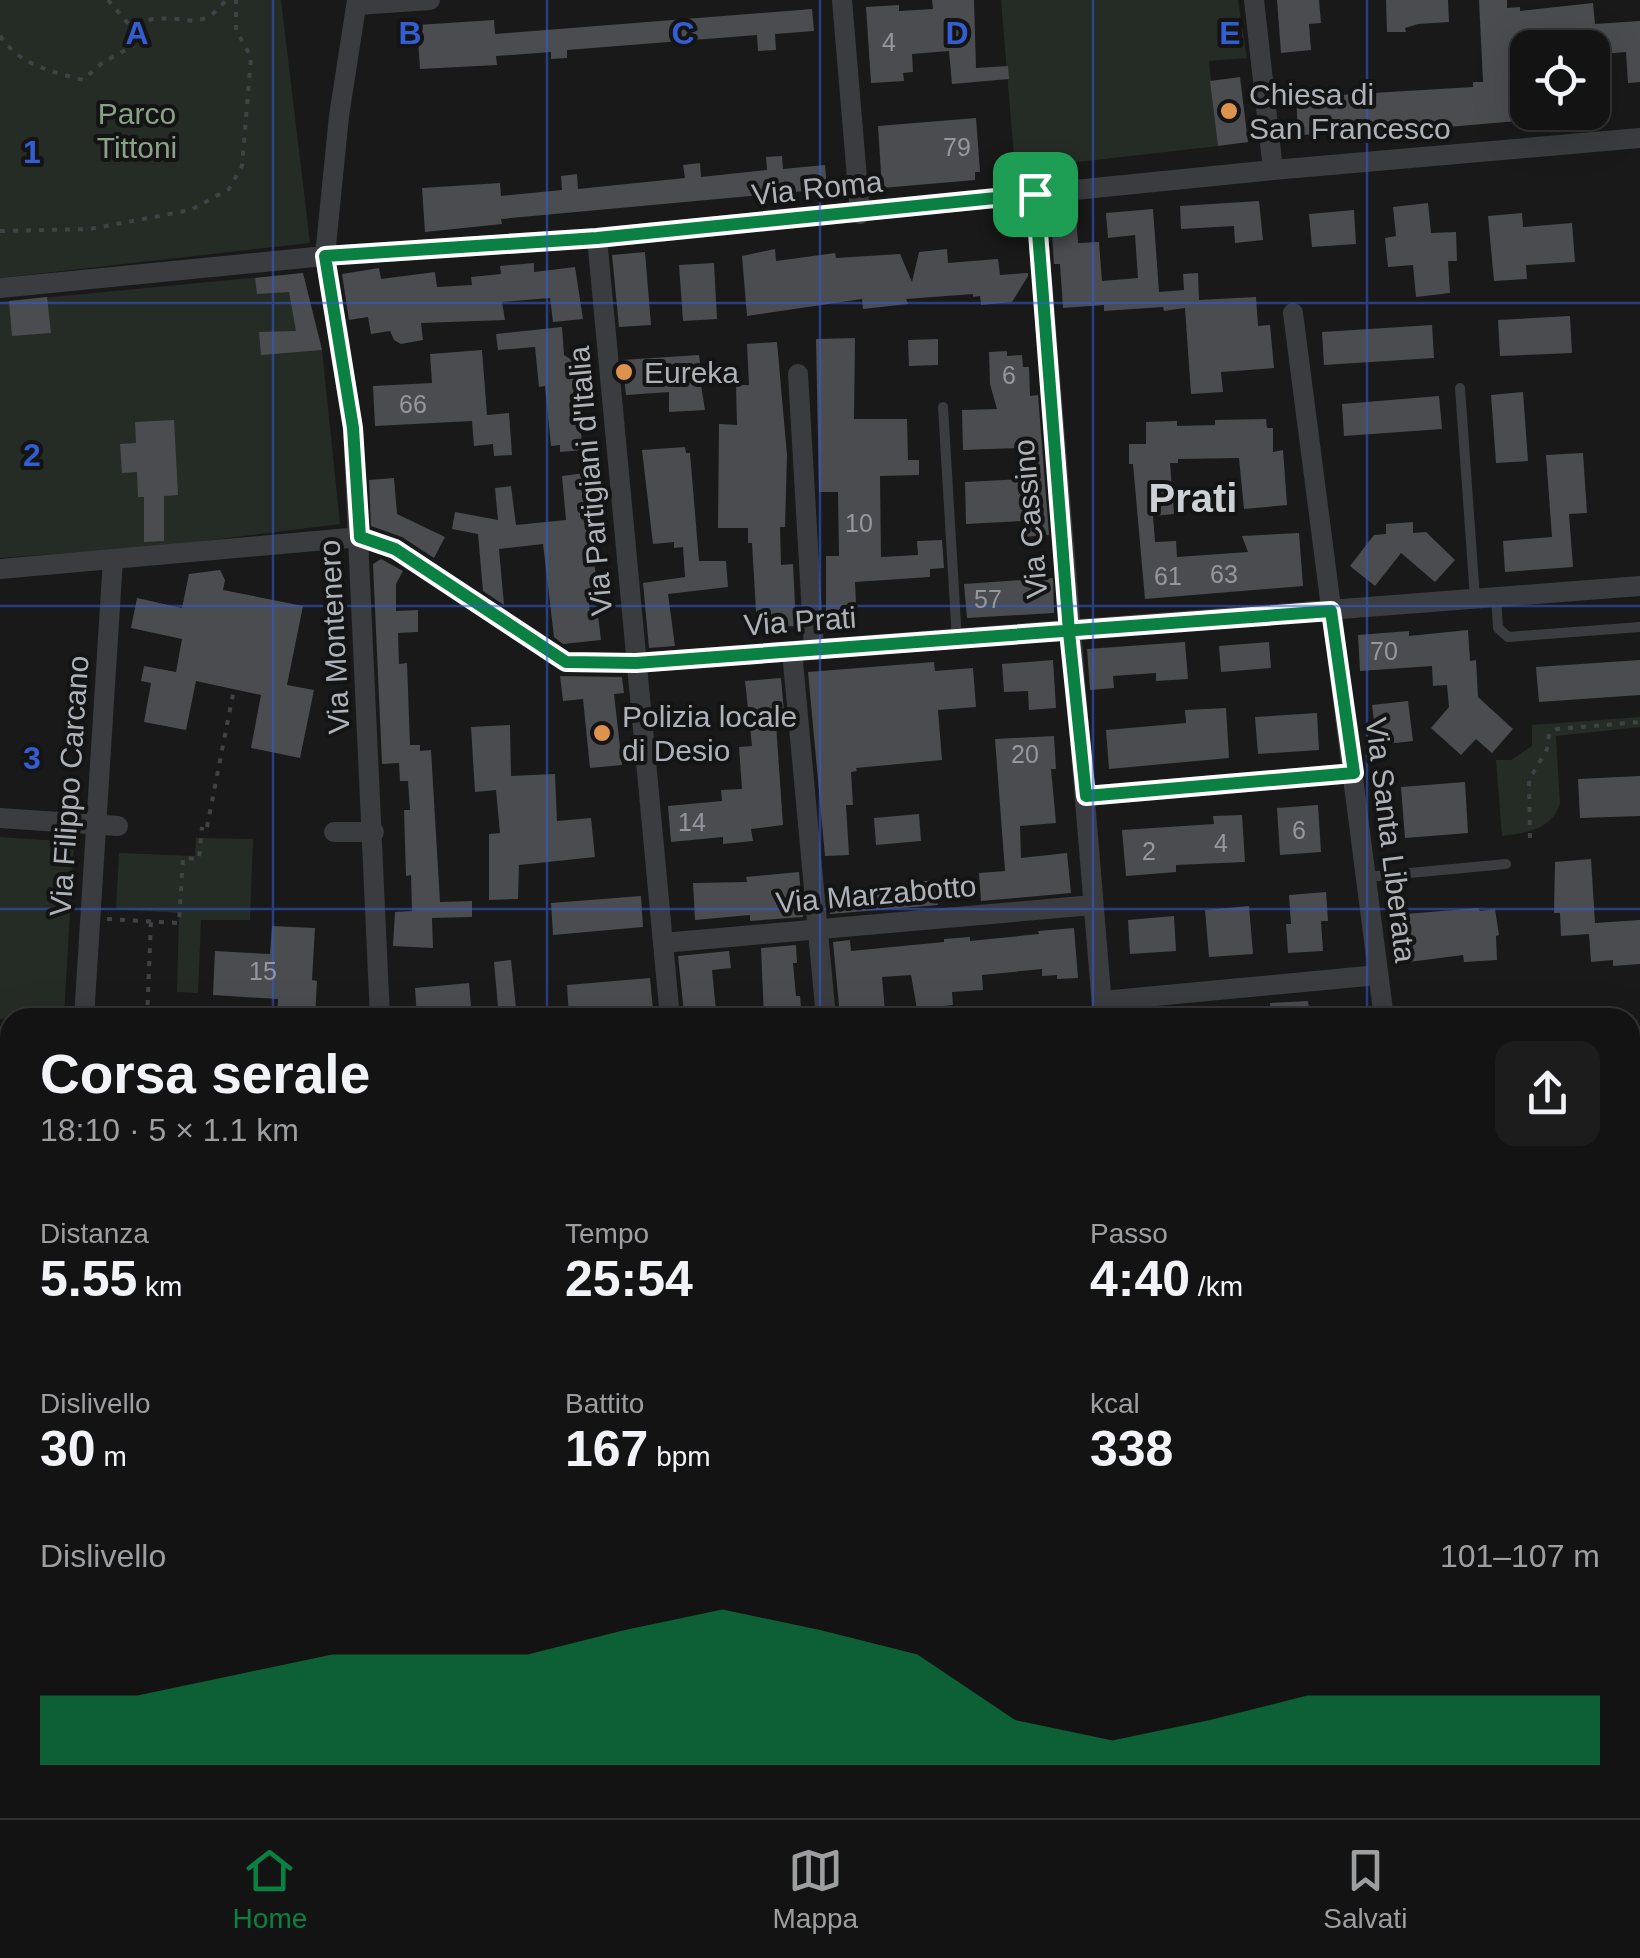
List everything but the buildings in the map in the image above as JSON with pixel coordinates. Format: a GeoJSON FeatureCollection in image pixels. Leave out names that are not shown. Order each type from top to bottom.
{"type":"FeatureCollection","features":[{"type":"Feature","properties":{"kind":"street"},"geometry":{"type":"LineString","coordinates":[[357,3],[430,0]]}},
{"type":"Feature","properties":{"kind":"street"},"geometry":{"type":"LineString","coordinates":[[842,0],[860,214]]}},
{"type":"Feature","properties":{"kind":"street"},"geometry":{"type":"LineString","coordinates":[[1254,0],[1273,170]]}},
{"type":"Feature","properties":{"kind":"street","name":"Via Montenero"},"geometry":{"type":"LineString","coordinates":[[357,3],[339,116],[325,256],[353,428],[380,1008]]}},
{"type":"Feature","properties":{"kind":"street","name":"Via Roma"},"geometry":{"type":"LineString","coordinates":[[0,288],[325,256],[597,238],[860,214],[1273,170],[1640,138]]}},
{"type":"Feature","properties":{"kind":"street","name":"Via Cassino"},"geometry":{"type":"LineString","coordinates":[[1035,194],[1102,1008]]}},
{"type":"Feature","properties":{"kind":"street","name":"Via Partigiani d'Italia"},"geometry":{"type":"LineString","coordinates":[[597,238],[669,1008]]}},
{"type":"Feature","properties":{"kind":"street","name":"Via Santa Liberata"},"geometry":{"type":"LineString","coordinates":[[1293,313],[1383,1008]]}},
{"type":"Feature","properties":{"kind":"street"},"geometry":{"type":"LineString","coordinates":[[798,374],[803,650],[825,1008]]}},
{"type":"Feature","properties":{"kind":"street","name":"Via Prati"},"geometry":{"type":"LineString","coordinates":[[0,569],[360,537],[395,549],[566,662],[636,663],[1640,586]]}},
{"type":"Feature","properties":{"kind":"street","name":"Via Filippo Carcano"},"geometry":{"type":"LineString","coordinates":[[85,1008],[91,918],[108,825],[113,559]]}},
{"type":"Feature","properties":{"kind":"street"},"geometry":{"type":"LineString","coordinates":[[1086,796],[1354,773]]}},
{"type":"Feature","properties":{"kind":"street"},"geometry":{"type":"LineString","coordinates":[[0,818],[108,825]]}},
{"type":"Feature","properties":{"kind":"street"},"geometry":{"type":"LineString","coordinates":[[334,832],[374,832]]}},
{"type":"Feature","properties":{"kind":"street","name":"Via Marzabotto"},"geometry":{"type":"LineString","coordinates":[[663,943],[1093,905]]}},
{"type":"Feature","properties":{"kind":"street"},"geometry":{"type":"LineString","coordinates":[[1118,1008],[1378,975]]}},
{"type":"Feature","properties":{"kind":"lane"},"geometry":{"type":"LineString","coordinates":[[1460,388],[1475,600]]}},
{"type":"Feature","properties":{"kind":"lane"},"geometry":{"type":"LineString","coordinates":[[943,407],[957,640]]}},
{"type":"Feature","properties":{"kind":"lane"},"geometry":{"type":"LineString","coordinates":[[1496,597],[1498,628],[1508,637],[1640,627]]}},
{"type":"Feature","properties":{"kind":"lane"},"geometry":{"type":"LineString","coordinates":[[1367,877],[1506,864]]}},
{"type":"Feature","properties":{"kind":"path"},"geometry":{"type":"LineString","coordinates":[[0,36],[11,51],[38,68],[84,80],[102,63],[133,46],[131,27],[108,0]]}},
{"type":"Feature","properties":{"kind":"path"},"geometry":{"type":"LineString","coordinates":[[131,27],[154,19],[190,22],[213,16],[226,0]]}},
{"type":"Feature","properties":{"kind":"path"},"geometry":{"type":"LineString","coordinates":[[0,231],[90,229],[191,210],[229,189],[242,166],[251,57],[236,30],[236,0]]}},
{"type":"Feature","properties":{"kind":"path"},"geometry":{"type":"LineString","coordinates":[[91,918],[179,923],[183,858],[199,859],[234,689]]}},
{"type":"Feature","properties":{"kind":"path"},"geometry":{"type":"LineString","coordinates":[[1530,838],[1529,780],[1547,749],[1549,733],[1557,729],[1640,722]]}},
{"type":"Feature","properties":{"kind":"path"},"geometry":{"type":"LineString","coordinates":[[147,1008],[151,922]]}},
{"type":"Feature","properties":{"kind":"green space","name":"Parco Tittoni"},"geometry":{"type":"Polygon","coordinates":[[[0,0],[281,0],[310,243],[0,278],[0,0]]]}},
{"type":"Feature","properties":{"kind":"green space"},"geometry":{"type":"Polygon","coordinates":[[[1001,0],[1238,0],[1247,58],[1209,61],[1218,146],[1015,169],[1001,0]]]}},
{"type":"Feature","properties":{"kind":"green space"},"geometry":{"type":"Polygon","coordinates":[[[303,273],[322,350],[340,524],[164,546],[0,558],[0,302],[303,273]]]}},
{"type":"Feature","properties":{"kind":"green space"},"geometry":{"type":"Polygon","coordinates":[[[1640,717],[1640,727],[1556,736],[1560,804],[1556,813],[1537,829],[1502,836],[1496,760],[1511,760],[1532,746],[1532,725],[1640,717]]]}},
{"type":"Feature","properties":{"kind":"green space"},"geometry":{"type":"Polygon","coordinates":[[[0,837],[74,842],[65,1008],[0,1008],[0,837]]]}},
{"type":"Feature","properties":{"kind":"green space"},"geometry":{"type":"Polygon","coordinates":[[[196,838],[253,839],[250,920],[201,920],[198,993],[177,992],[179,913],[116,909],[119,853],[195,856],[196,838]]]}},
{"type":"Feature","properties":{"kind":"place","name":"Chiesa di San Francesco"},"geometry":{"type":"Point","coordinates":[1229,111]}},
{"type":"Feature","properties":{"kind":"place","name":"Eureka"},"geometry":{"type":"Point","coordinates":[624,372]}},
{"type":"Feature","properties":{"kind":"place","name":"Polizia locale di Desio"},"geometry":{"type":"Point","coordinates":[602,733]}},
{"type":"Feature","properties":{"kind":"district","name":"Prati"},"geometry":{"type":"Point","coordinates":[1193,498]}},
{"type":"Feature","properties":{"kind":"route"},"geometry":{"type":"LineString","coordinates":[[1035,194],[597,238],[325,256],[353,428],[360,537],[395,549],[566,662],[636,663],[814,648],[1069,632],[1331,611],[1354,773],[1086,796],[1069,632],[1035,194]]}}]}
